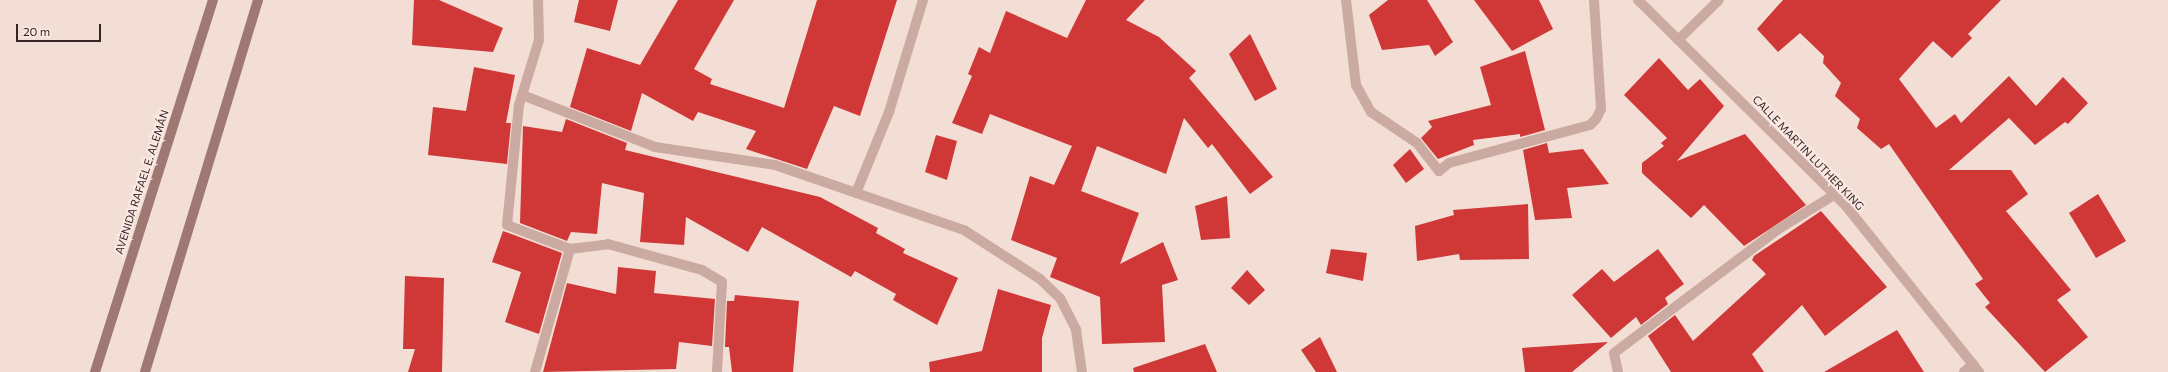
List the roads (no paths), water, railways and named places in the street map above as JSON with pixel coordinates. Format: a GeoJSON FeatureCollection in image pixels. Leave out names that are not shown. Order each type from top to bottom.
{"type":"FeatureCollection","features":[{"type":"Feature","properties":{"kind":"main road","name":"AVENIDA RAFAEL E. ALEMÁN"},"geometry":{"type":"LineString","coordinates":[[95,372],[213,0]]}},
{"type":"Feature","properties":{"kind":"main road"},"geometry":{"type":"LineString","coordinates":[[145,372],[258,0]]}},
{"type":"Feature","properties":{"kind":"street"},"geometry":{"type":"LineString","coordinates":[[538,0],[539,40],[524,96],[519,105],[507,225],[570,249],[608,244],[702,270],[722,282],[717,372]]}},
{"type":"Feature","properties":{"kind":"street"},"geometry":{"type":"LineString","coordinates":[[856,193],[889,112],[923,0]]}},
{"type":"Feature","properties":{"kind":"street"},"geometry":{"type":"LineString","coordinates":[[1346,0],[1356,85],[1371,112],[1417,143],[1439,171],[1450,163],[1590,125],[1596,119],[1601,109],[1594,0]]}},
{"type":"Feature","properties":{"kind":"street","name":"CALLE MARTIN LUTHER KING"},"geometry":{"type":"LineString","coordinates":[[1638,0],[1834,195],[1976,368]]}},
{"type":"Feature","properties":{"kind":"street"},"geometry":{"type":"LineString","coordinates":[[1678,40],[1720,0]]}},
{"type":"Feature","properties":{"kind":"street"},"geometry":{"type":"LineString","coordinates":[[524,96],[655,147],[775,165],[964,230],[1040,279],[1070,313],[1076,330],[1082,372]]}},
{"type":"Feature","properties":{"kind":"street"},"geometry":{"type":"LineString","coordinates":[[1618,372],[1614,353],[1777,230],[1834,195]]}},
{"type":"Feature","properties":{"kind":"street"},"geometry":{"type":"LineString","coordinates":[[535,372],[570,249]]}},
{"type":"Feature","properties":{"kind":"street"},"geometry":{"type":"LineString","coordinates":[[1964,372],[1976,368]]}}]}
